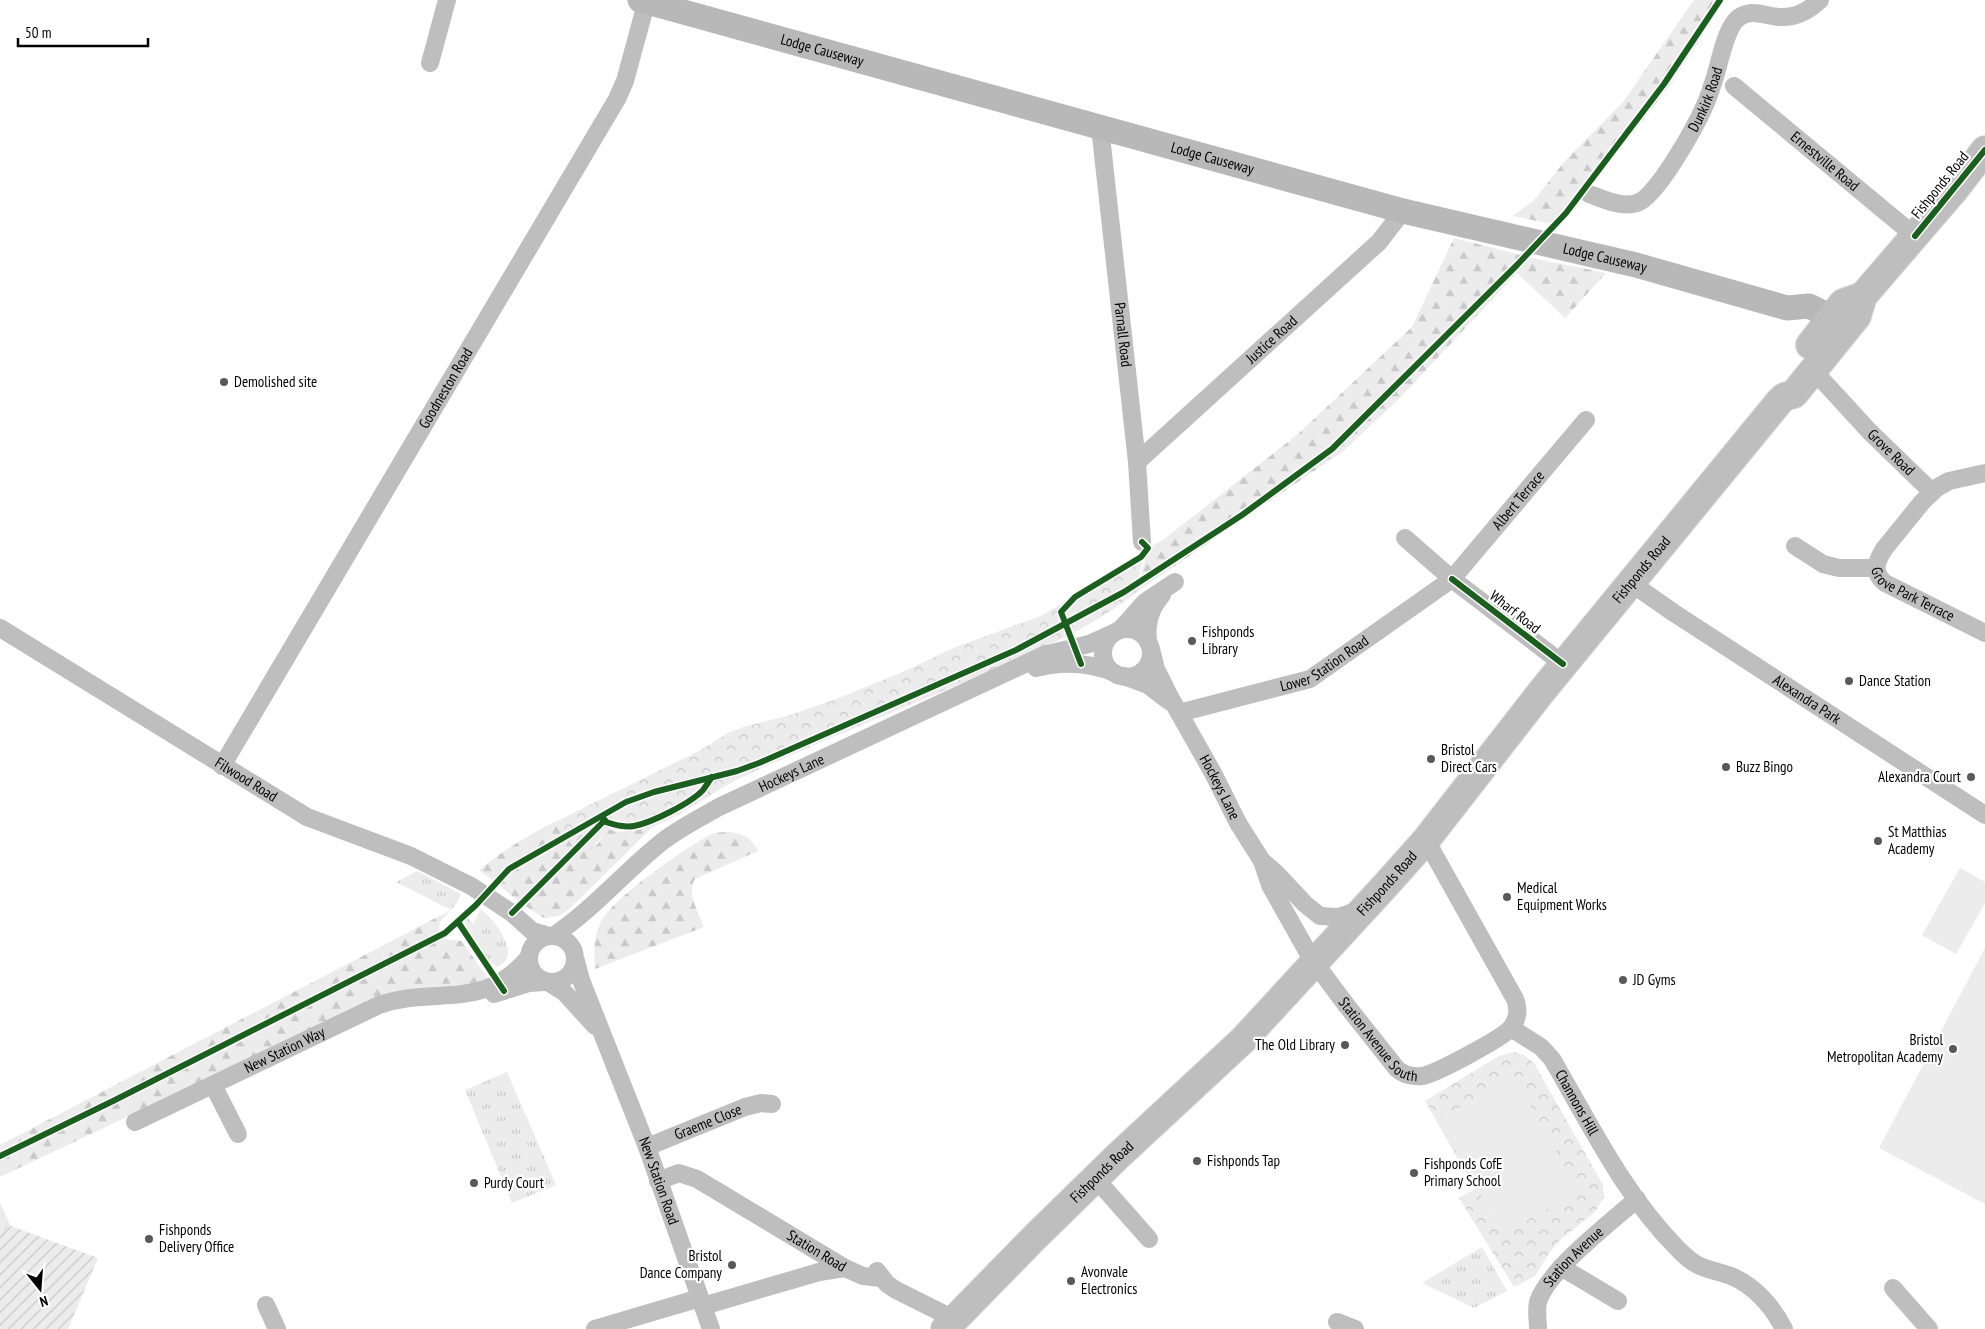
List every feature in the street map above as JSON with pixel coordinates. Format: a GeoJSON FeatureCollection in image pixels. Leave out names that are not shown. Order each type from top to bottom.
{"type":"FeatureCollection","features":[{"type":"Feature","properties":{"kind":"main road","name":"Lodge Causeway"},"geometry":{"type":"LineString","coordinates":[[644,1],[1403,211],[1636,266],[1787,308],[1797,320],[1834,329]]}},
{"type":"Feature","properties":{"kind":"main road","name":"Fishponds Road"},"geometry":{"type":"LineString","coordinates":[[1784,397],[1782,383],[1834,329],[1857,316],[1863,296],[1980,165]]}},
{"type":"Feature","properties":{"kind":"main road","name":"Fishponds Road"},"geometry":{"type":"LineString","coordinates":[[949,1324],[1096,1179],[1243,1040],[1426,840],[1563,664],[1784,397],[1794,394],[1814,370],[1834,329]]}},
{"type":"Feature","properties":{"kind":"street"},"geometry":{"type":"LineString","coordinates":[[430,63],[447,0]]}},
{"type":"Feature","properties":{"kind":"street","name":"Dunkirk Road"},"geometry":{"type":"LineString","coordinates":[[1589,194],[1630,205],[1646,199],[1661,181],[1702,112],[1729,32],[1737,20],[1754,12],[1778,17],[1793,16],[1806,11],[1820,0]]}},
{"type":"Feature","properties":{"kind":"street","name":"Goodneston Road"},"geometry":{"type":"LineString","coordinates":[[222,766],[614,104],[625,81],[644,1]]}},
{"type":"Feature","properties":{"kind":"street","name":"Ernestville Road"},"geometry":{"type":"LineString","coordinates":[[1734,86],[1915,236]]}},
{"type":"Feature","properties":{"kind":"street","name":"Parnall Road"},"geometry":{"type":"LineString","coordinates":[[1100,127],[1136,462],[1142,542]]}},
{"type":"Feature","properties":{"kind":"street","name":"Justice Road"},"geometry":{"type":"LineString","coordinates":[[1136,462],[1379,242],[1403,211]]}},
{"type":"Feature","properties":{"kind":"street","name":"Grove Road"},"geometry":{"type":"LineString","coordinates":[[1814,370],[1870,432],[1932,492]]}},
{"type":"Feature","properties":{"kind":"street","name":"Albert Terrace"},"geometry":{"type":"LineString","coordinates":[[1452,579],[1586,420]]}},
{"type":"Feature","properties":{"kind":"street"},"geometry":{"type":"LineString","coordinates":[[1932,492],[1949,480],[1985,473]]}},
{"type":"Feature","properties":{"kind":"street","name":"Grove Park Terrace"},"geometry":{"type":"LineString","coordinates":[[1932,492],[1884,549],[1876,563],[1876,568],[1880,578],[1885,583],[1985,633]]}},
{"type":"Feature","properties":{"kind":"street","name":"Wharf Road"},"geometry":{"type":"LineString","coordinates":[[1405,538],[1452,579],[1563,664]]}},
{"type":"Feature","properties":{"kind":"street"},"geometry":{"type":"LineString","coordinates":[[1795,546],[1824,564],[1831,566],[1839,568],[1876,568]]}},
{"type":"Feature","properties":{"kind":"street","name":"Lower Station Road"},"geometry":{"type":"LineString","coordinates":[[1179,713],[1310,679],[1452,579]]}},
{"type":"Feature","properties":{"kind":"street","name":"Hockeys Lane"},"geometry":{"type":"LineString","coordinates":[[551,936],[581,916],[666,839],[719,807],[1044,655],[1089,644],[1118,631],[1144,602],[1175,582],[1159,598],[1152,610],[1147,625],[1151,657],[1146,667],[1136,674],[1120,675]]}},
{"type":"Feature","properties":{"kind":"street","name":"Alexandra Park"},"geometry":{"type":"LineString","coordinates":[[1630,583],[1985,815]]}},
{"type":"Feature","properties":{"kind":"street","name":"Filwood Road"},"geometry":{"type":"LineString","coordinates":[[0,628],[307,817],[411,856],[471,886],[503,906],[532,931],[551,936]]}},
{"type":"Feature","properties":{"kind":"street"},"geometry":{"type":"LineString","coordinates":[[1120,675],[1107,665],[1104,653],[1107,641],[1118,631],[1128,629],[1143,635],[1149,645]]}},
{"type":"Feature","properties":{"kind":"street","name":"Hockeys Lane"},"geometry":{"type":"LineString","coordinates":[[1149,645],[1159,676],[1213,773],[1238,824],[1262,862],[1270,885],[1314,962]]}},
{"type":"Feature","properties":{"kind":"street","name":"Hockeys Lane"},"geometry":{"type":"LineString","coordinates":[[994,678],[1041,666],[1063,663],[1093,665],[1141,682],[1154,689],[1179,713]]}},
{"type":"Feature","properties":{"kind":"street"},"geometry":{"type":"LineString","coordinates":[[1426,840],[1518,1005],[1517,1015],[1511,1028]]}},
{"type":"Feature","properties":{"kind":"street","name":"Hockeys Lane"},"geometry":{"type":"LineString","coordinates":[[1262,862],[1275,872],[1305,904],[1320,916],[1338,917],[1361,910]]}},
{"type":"Feature","properties":{"kind":"street","name":"Hockeys Lane"},"geometry":{"type":"LineString","coordinates":[[574,955],[582,926],[605,894]]}},
{"type":"Feature","properties":{"kind":"street","name":"Filwood Road"},"geometry":{"type":"LineString","coordinates":[[503,906],[518,928],[529,956]]}},
{"type":"Feature","properties":{"kind":"street"},"geometry":{"type":"LineString","coordinates":[[551,936],[563,938],[574,955],[572,972],[567,978],[560,981],[547,982],[532,972],[529,956],[536,943],[551,936]]}},
{"type":"Feature","properties":{"kind":"street","name":"New Station Road"},"geometry":{"type":"LineString","coordinates":[[574,955],[581,980],[647,1147],[711,1329]]}},
{"type":"Feature","properties":{"kind":"street","name":"New Station Way"},"geometry":{"type":"LineString","coordinates":[[136,1122],[379,1005],[401,999],[466,995],[490,988],[516,972],[529,956]]}},
{"type":"Feature","properties":{"kind":"street","name":"Station Avenue South"},"geometry":{"type":"LineString","coordinates":[[1314,962],[1393,1065],[1409,1076],[1423,1076],[1438,1071],[1504,1034],[1511,1028]]}},
{"type":"Feature","properties":{"kind":"street","name":"New Station Road"},"geometry":{"type":"LineString","coordinates":[[547,982],[564,992],[602,1033]]}},
{"type":"Feature","properties":{"kind":"street","name":"New Station Way"},"geometry":{"type":"LineString","coordinates":[[440,997],[478,998],[524,984],[547,982]]}},
{"type":"Feature","properties":{"kind":"street","name":"Channons Hill"},"geometry":{"type":"LineString","coordinates":[[1511,1028],[1533,1040],[1552,1059],[1608,1156],[1660,1230],[1685,1256],[1701,1268],[1739,1280],[1758,1294],[1776,1314],[1784,1329]]}},
{"type":"Feature","properties":{"kind":"street"},"geometry":{"type":"LineString","coordinates":[[213,1085],[238,1134]]}},
{"type":"Feature","properties":{"kind":"street","name":"Graeme Close"},"geometry":{"type":"LineString","coordinates":[[647,1147],[745,1107],[761,1103],[772,1104]]}},
{"type":"Feature","properties":{"kind":"street","name":"Station Road"},"geometry":{"type":"LineString","coordinates":[[658,1180],[678,1173],[697,1179],[845,1268]]}},
{"type":"Feature","properties":{"kind":"street"},"geometry":{"type":"LineString","coordinates":[[1096,1179],[1150,1239]]}},
{"type":"Feature","properties":{"kind":"street","name":"Station Avenue"},"geometry":{"type":"LineString","coordinates":[[1538,1329],[1537,1308],[1539,1299],[1561,1267],[1637,1199]]}},
{"type":"Feature","properties":{"kind":"street"},"geometry":{"type":"LineString","coordinates":[[1561,1267],[1618,1301]]}},
{"type":"Feature","properties":{"kind":"street"},"geometry":{"type":"LineString","coordinates":[[845,1268],[862,1276],[879,1275],[896,1290],[949,1324]]}},
{"type":"Feature","properties":{"kind":"street","name":"Station Road"},"geometry":{"type":"LineString","coordinates":[[595,1329],[819,1272],[845,1268]]}},
{"type":"Feature","properties":{"kind":"street"},"geometry":{"type":"LineString","coordinates":[[1893,1288],[1930,1329]]}},
{"type":"Feature","properties":{"kind":"street"},"geometry":{"type":"LineString","coordinates":[[266,1305],[277,1329]]}},
{"type":"Feature","properties":{"kind":"street"},"geometry":{"type":"LineString","coordinates":[[1336,1322],[1355,1329]]}},
{"type":"Feature","properties":{"kind":"green space"},"geometry":{"type":"Polygon","coordinates":[[[1694,0],[1725,0],[1671,84],[1561,226],[1513,216],[1535,199],[1564,162],[1623,102],[1694,0]]]}},
{"type":"Feature","properties":{"kind":"green space"},"geometry":{"type":"Polygon","coordinates":[[[1454,238],[1533,258],[1606,273],[1565,318],[1517,273],[1397,401],[1342,452],[1141,589],[1138,584],[1146,556],[1150,551],[1148,548],[1163,540],[1298,434],[1412,327],[1454,238]]]}},
{"type":"Feature","properties":{"kind":"green space"},"geometry":{"type":"Polygon","coordinates":[[[1143,552],[1145,555],[1137,582],[1141,589],[1099,618],[1054,643],[747,775],[678,815],[654,826],[618,831],[606,829],[594,846],[585,852],[575,849],[570,843],[561,819],[699,751],[728,733],[743,727],[787,716],[839,698],[905,671],[953,648],[1043,615],[1143,552]]]}},
{"type":"Feature","properties":{"kind":"green space"},"geometry":{"type":"Polygon","coordinates":[[[561,819],[570,841],[593,847],[598,844],[606,829],[619,832],[654,826],[569,909],[559,916],[544,918],[479,870],[519,842],[561,819]]]}},
{"type":"Feature","properties":{"kind":"green space"},"geometry":{"type":"Polygon","coordinates":[[[725,832],[745,836],[758,851],[695,879],[692,890],[693,897],[704,927],[595,969],[594,950],[597,931],[609,910],[635,886],[684,851],[712,834],[725,832]]]}},
{"type":"Feature","properties":{"kind":"green space"},"geometry":{"type":"Polygon","coordinates":[[[1960,868],[1985,882],[1985,903],[1956,954],[1922,935],[1960,868]]]}},
{"type":"Feature","properties":{"kind":"green space"},"geometry":{"type":"Polygon","coordinates":[[[417,871],[461,894],[451,910],[396,882],[417,871]]]}},
{"type":"Feature","properties":{"kind":"green space"},"geometry":{"type":"Polygon","coordinates":[[[481,909],[499,929],[507,946],[508,954],[505,962],[497,967],[488,960],[464,921],[467,917],[473,924],[481,909]]]}},
{"type":"Feature","properties":{"kind":"green space"},"geometry":{"type":"Polygon","coordinates":[[[451,910],[440,922],[439,930],[444,939],[462,941],[489,980],[300,1035],[0,1177],[0,1145],[451,910]]]}},
{"type":"Feature","properties":{"kind":"green space","name":"Bristol Metropolitan Academy"},"geometry":{"type":"Polygon","coordinates":[[[1985,948],[1985,1204],[1879,1148],[1985,948]]]}},
{"type":"Feature","properties":{"kind":"green space"},"geometry":{"type":"Polygon","coordinates":[[[1514,1052],[1524,1055],[1534,1063],[1603,1185],[1604,1197],[1595,1212],[1559,1241],[1535,1276],[1514,1287],[1459,1198],[1475,1189],[1425,1101],[1499,1056],[1514,1052]]]}},
{"type":"Feature","properties":{"kind":"green space"},"geometry":{"type":"Polygon","coordinates":[[[507,1072],[556,1185],[512,1203],[465,1090],[507,1072]]]}},
{"type":"Feature","properties":{"kind":"green space"},"geometry":{"type":"Polygon","coordinates":[[[1514,1077],[1579,1191],[1503,1234],[1438,1120],[1514,1077]]]}},
{"type":"Feature","properties":{"kind":"green space"},"geometry":{"type":"Polygon","coordinates":[[[0,1203],[11,1226],[0,1232],[0,1203]]]}},
{"type":"Feature","properties":{"kind":"green space"},"geometry":{"type":"Polygon","coordinates":[[[11,1226],[98,1258],[68,1329],[0,1329],[0,1232],[11,1226]]]}},
{"type":"Feature","properties":{"kind":"green space"},"geometry":{"type":"Polygon","coordinates":[[[1482,1247],[1507,1291],[1474,1308],[1422,1283],[1482,1247]]]}},
{"type":"Feature","properties":{"kind":"cycle path"},"geometry":{"type":"LineString","coordinates":[[0,1156],[445,933],[476,905],[509,869],[626,802],[654,792],[737,771],[759,763],[1016,650],[1124,592],[1242,515],[1332,449],[1517,265],[1566,213],[1664,84],[1720,0]]}},
{"type":"Feature","properties":{"kind":"cycle path"},"geometry":{"type":"LineString","coordinates":[[1915,236],[1985,150]]}},
{"type":"Feature","properties":{"kind":"cycle path"},"geometry":{"type":"LineString","coordinates":[[1081,664],[1061,612],[1075,597],[1141,557],[1148,548],[1142,542]]}},
{"type":"Feature","properties":{"kind":"cycle path"},"geometry":{"type":"LineString","coordinates":[[1452,579],[1563,664]]}},
{"type":"Feature","properties":{"kind":"cycle path"},"geometry":{"type":"LineString","coordinates":[[603,821],[626,826],[650,821],[690,801],[703,790],[712,777]]}},
{"type":"Feature","properties":{"kind":"cycle path"},"geometry":{"type":"LineString","coordinates":[[512,913],[605,820]]}},
{"type":"Feature","properties":{"kind":"cycle path"},"geometry":{"type":"LineString","coordinates":[[458,922],[504,991]]}},
{"type":"Feature","properties":{"kind":"place","name":"Demolished site"},"geometry":{"type":"Point","coordinates":[224,382]}},
{"type":"Feature","properties":{"kind":"place","name":"Fishponds Library"},"geometry":{"type":"Point","coordinates":[1192,641]}},
{"type":"Feature","properties":{"kind":"place","name":"Dance Station"},"geometry":{"type":"Point","coordinates":[1849,681]}},
{"type":"Feature","properties":{"kind":"place","name":"Bristol Direct Cars"},"geometry":{"type":"Point","coordinates":[1431,759]}},
{"type":"Feature","properties":{"kind":"place","name":"Buzz Bingo"},"geometry":{"type":"Point","coordinates":[1726,767]}},
{"type":"Feature","properties":{"kind":"place","name":"Alexandra Court"},"geometry":{"type":"Point","coordinates":[1971,777]}},
{"type":"Feature","properties":{"kind":"place","name":"St Matthias Academy"},"geometry":{"type":"Point","coordinates":[1878,841]}},
{"type":"Feature","properties":{"kind":"place","name":"Medical Equipment Works"},"geometry":{"type":"Point","coordinates":[1507,897]}},
{"type":"Feature","properties":{"kind":"place","name":"JD Gyms"},"geometry":{"type":"Point","coordinates":[1623,980]}},
{"type":"Feature","properties":{"kind":"place","name":"The Old Library"},"geometry":{"type":"Point","coordinates":[1345,1045]}},
{"type":"Feature","properties":{"kind":"place","name":"Bristol Metropolitan Academy"},"geometry":{"type":"Point","coordinates":[1953,1049]}},
{"type":"Feature","properties":{"kind":"place","name":"Fishponds Tap"},"geometry":{"type":"Point","coordinates":[1197,1161]}},
{"type":"Feature","properties":{"kind":"place","name":"Fishponds CofE Primary School"},"geometry":{"type":"Point","coordinates":[1414,1173]}},
{"type":"Feature","properties":{"kind":"place","name":"Purdy Court"},"geometry":{"type":"Point","coordinates":[474,1183]}},
{"type":"Feature","properties":{"kind":"place","name":"Fishponds Delivery Office"},"geometry":{"type":"Point","coordinates":[149,1239]}},
{"type":"Feature","properties":{"kind":"place","name":"Bristol Dance Company"},"geometry":{"type":"Point","coordinates":[732,1265]}},
{"type":"Feature","properties":{"kind":"place","name":"Avonvale Electronics"},"geometry":{"type":"Point","coordinates":[1071,1281]}}]}
